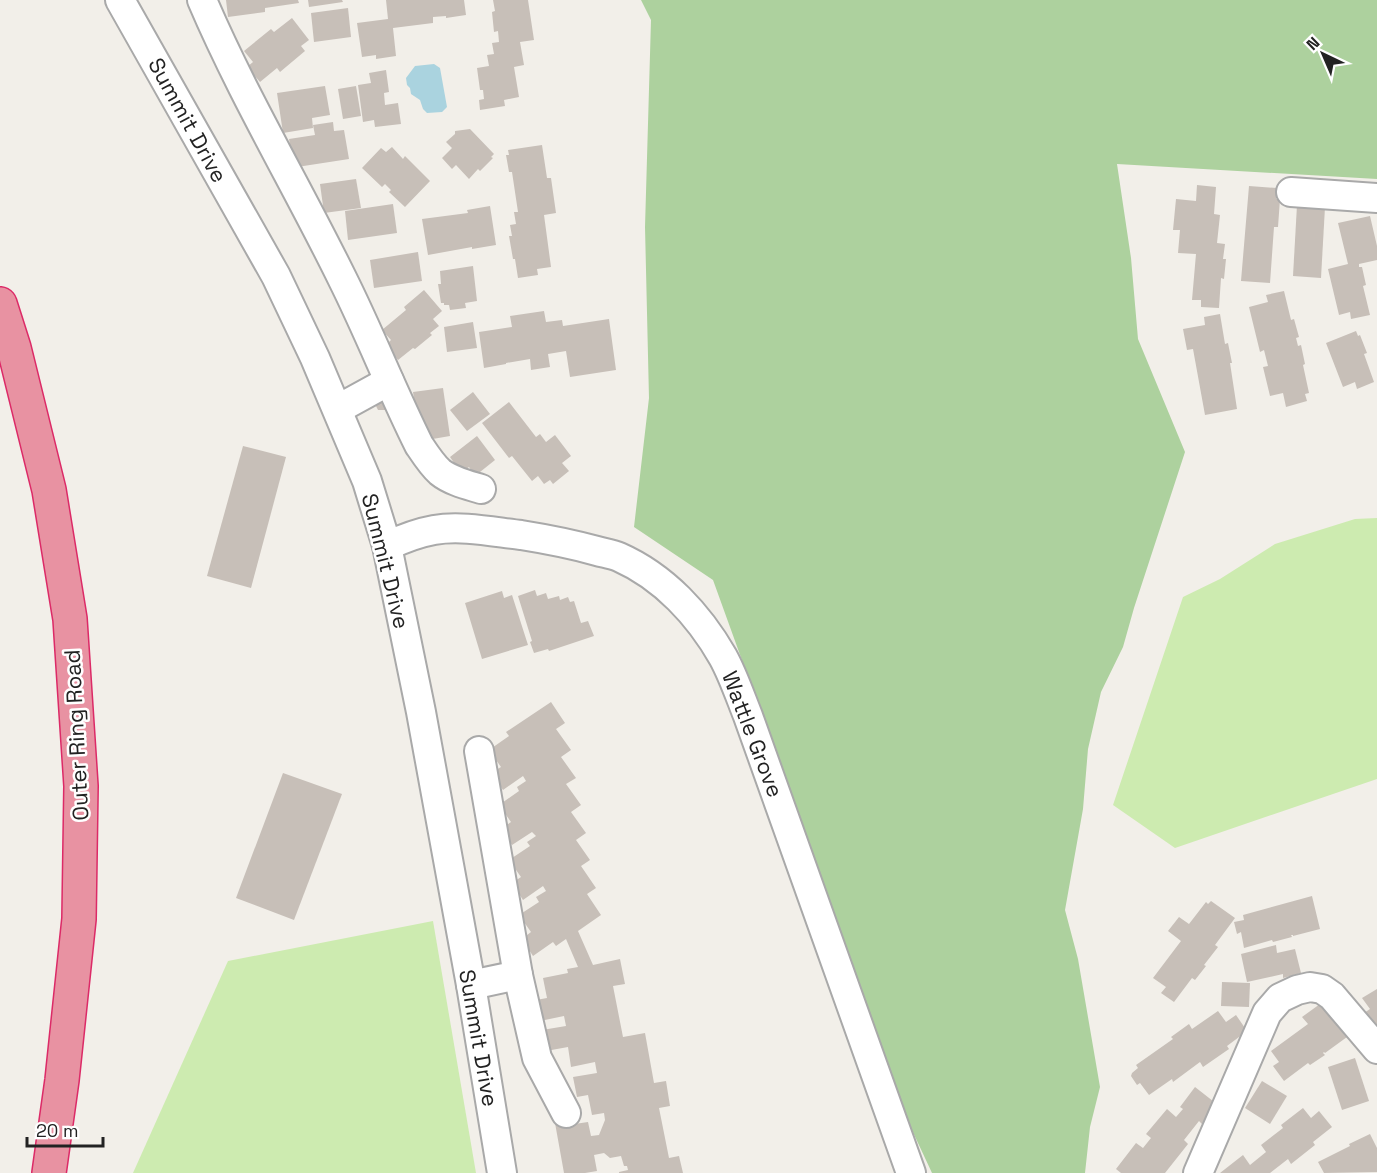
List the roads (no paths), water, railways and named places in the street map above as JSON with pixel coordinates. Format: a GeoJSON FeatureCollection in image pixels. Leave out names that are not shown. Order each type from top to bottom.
{"type":"FeatureCollection","features":[{"type":"Feature","properties":{"kind":"highway","name":"Outer Ring Road"},"geometry":{"type":"LineString","coordinates":[[0,304],[14,348],[49,490],[70,619],[81,786],[79,919],[62,1080],[49,1173]]}},
{"type":"Feature","properties":{"kind":"street","name":"Summit Drive"},"geometry":{"type":"LineString","coordinates":[[120,0],[276,276],[338,408],[367,482],[387,546],[421,712],[471,985],[502,1173]]}},
{"type":"Feature","properties":{"kind":"street"},"geometry":{"type":"LineString","coordinates":[[202,0],[250,104],[344,281],[419,445],[441,473],[481,489]]}},
{"type":"Feature","properties":{"kind":"street"},"geometry":{"type":"LineString","coordinates":[[1291,192],[1377,198]]}},
{"type":"Feature","properties":{"kind":"street"},"geometry":{"type":"LineString","coordinates":[[338,408],[389,381]]}},
{"type":"Feature","properties":{"kind":"street","name":"Wattle Grove"},"geometry":{"type":"LineString","coordinates":[[387,546],[420,533],[456,529],[499,532],[580,546],[617,557],[644,571],[670,590],[692,613],[723,657],[748,716],[911,1173]]}},
{"type":"Feature","properties":{"kind":"street"},"geometry":{"type":"LineString","coordinates":[[479,751],[518,975],[537,1058],[566,1113]]}},
{"type":"Feature","properties":{"kind":"street"},"geometry":{"type":"LineString","coordinates":[[471,985],[518,975]]}},
{"type":"Feature","properties":{"kind":"street"},"geometry":{"type":"LineString","coordinates":[[1198,1173],[1267,1013],[1280,998],[1310,987],[1322,989],[1332,996],[1377,1049]]}},
{"type":"Feature","properties":{"kind":"water"},"geometry":{"type":"Polygon","coordinates":[[[434,64],[440,68],[447,107],[442,112],[427,113],[420,100],[411,94],[406,78],[415,66],[434,64]]]}}]}
